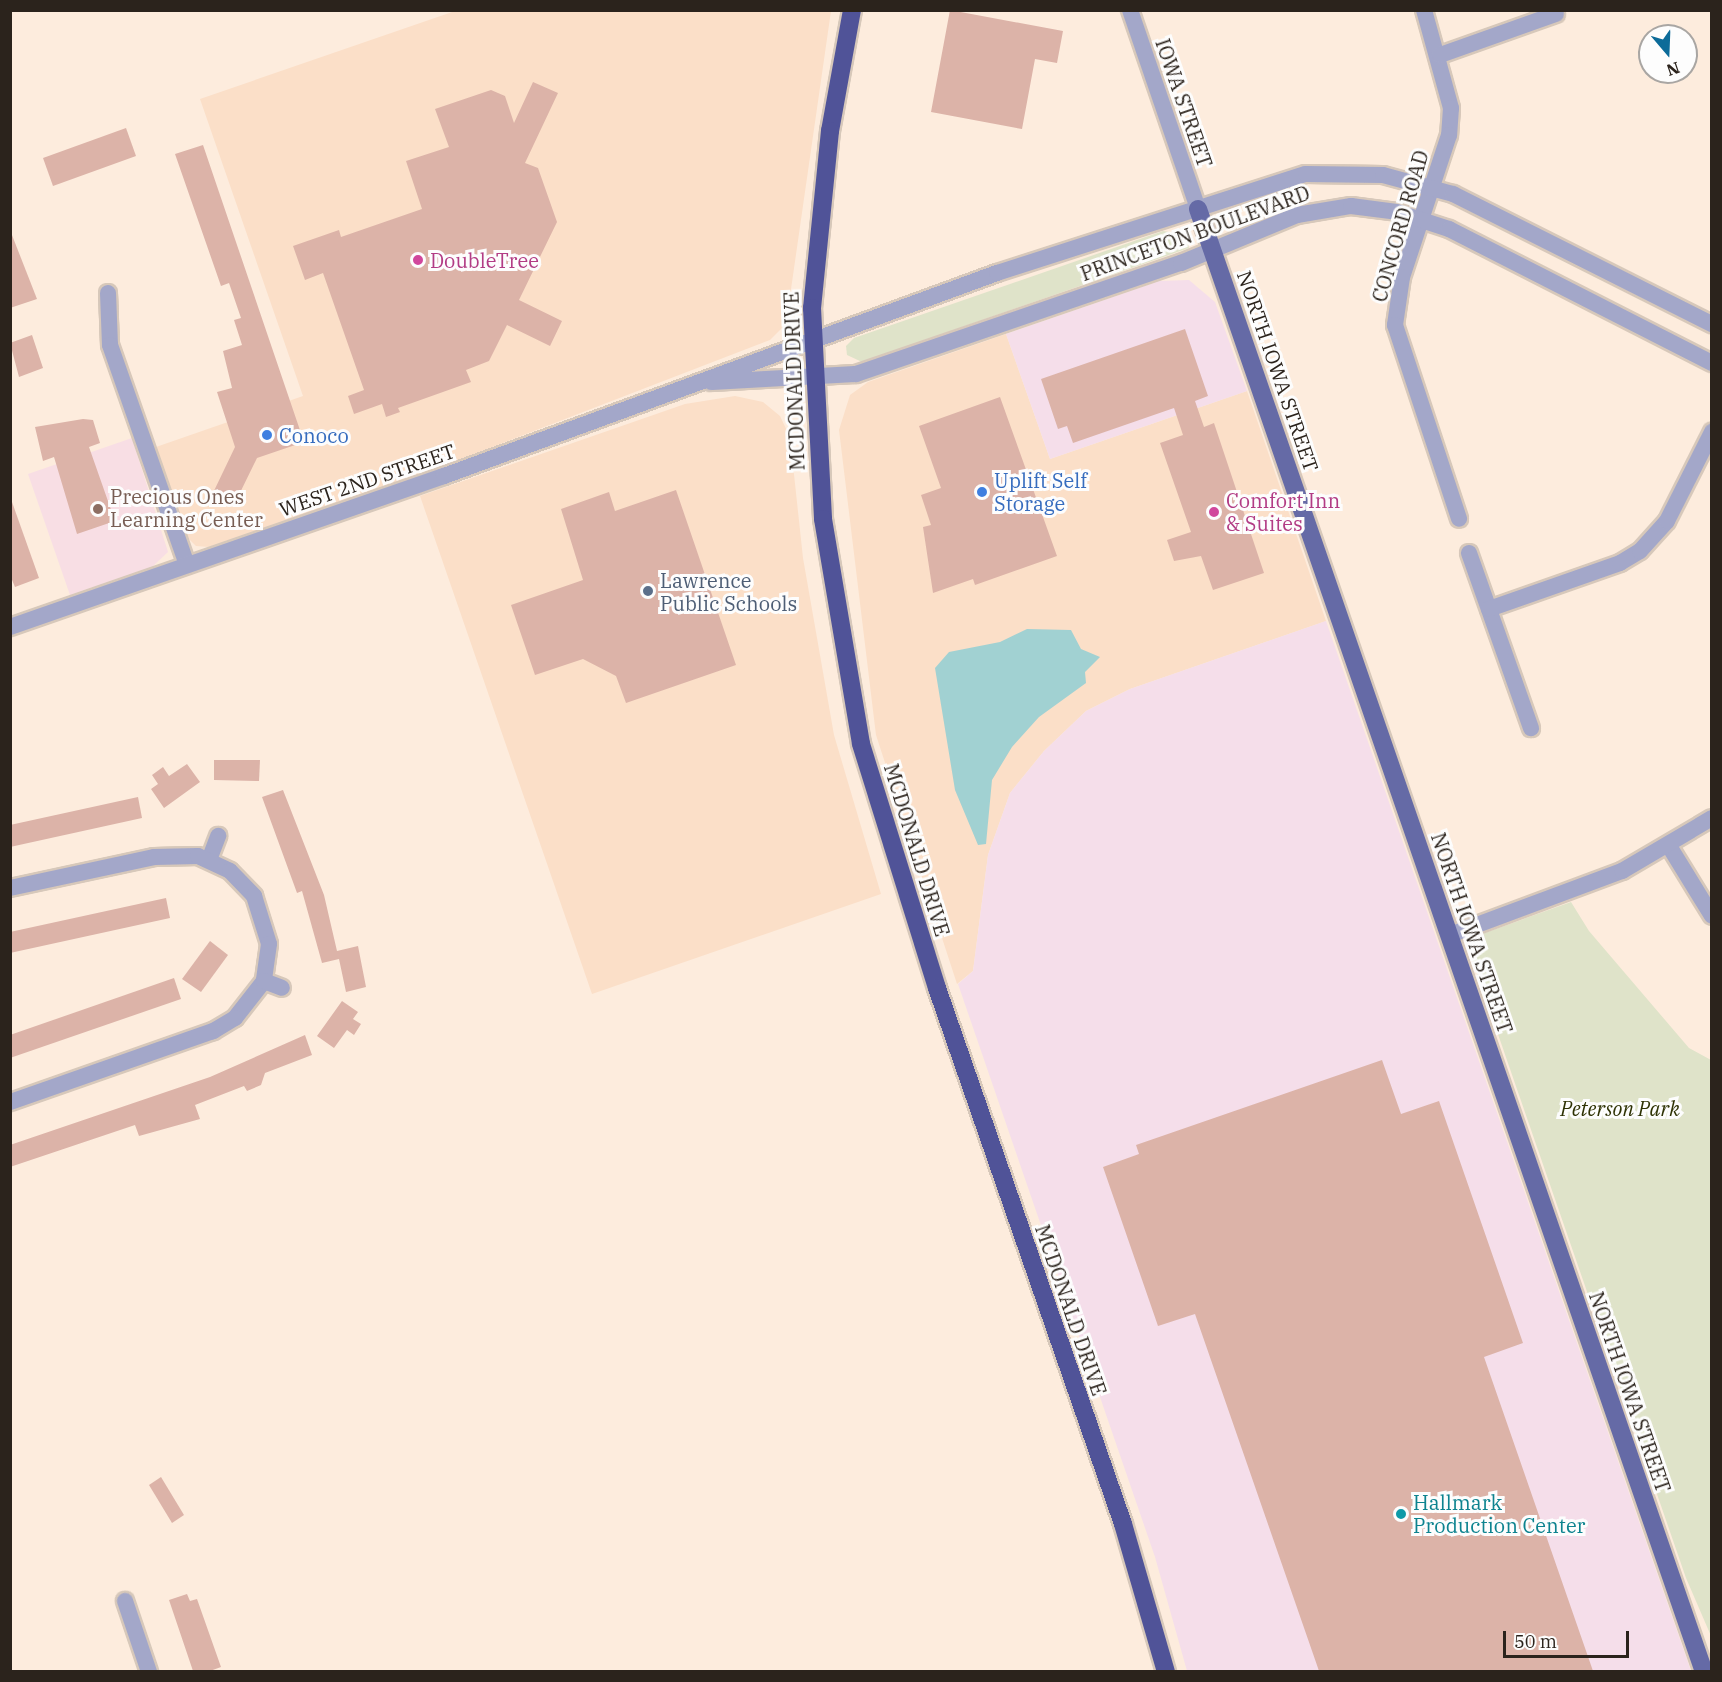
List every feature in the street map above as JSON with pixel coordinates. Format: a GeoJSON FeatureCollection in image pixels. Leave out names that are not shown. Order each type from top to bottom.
{"type":"FeatureCollection","features":[{"type":"Feature","properties":{"kind":"highway","name":"MCDONALD DRIVE"},"geometry":{"type":"LineString","coordinates":[[852,10],[819,220],[812,338],[832,590],[861,744],[937,988],[1123,1524],[1166,1671]]}},
{"type":"Feature","properties":{"kind":"main road","name":"NORTH IOWA STREET"},"geometry":{"type":"LineString","coordinates":[[1198,209],[1704,1671]]}},
{"type":"Feature","properties":{"kind":"street","name":"IOWA STREET"},"geometry":{"type":"LineString","coordinates":[[1130,10],[1198,209]]}},
{"type":"Feature","properties":{"kind":"street","name":"CONCORD ROAD"},"geometry":{"type":"LineString","coordinates":[[1424,10],[1440,55],[1451,108],[1423,219],[1402,277],[1395,325],[1459,519]]}},
{"type":"Feature","properties":{"kind":"street"},"geometry":{"type":"LineString","coordinates":[[1440,55],[1556,14]]}},
{"type":"Feature","properties":{"kind":"street","name":"PRINCETON BOULEVARD"},"geometry":{"type":"LineString","coordinates":[[812,338],[1198,209],[1327,172],[1383,175],[1432,187],[1712,324]]}},
{"type":"Feature","properties":{"kind":"street","name":"PRINCETON BOULEVARD"},"geometry":{"type":"LineString","coordinates":[[814,380],[877,368],[1324,208],[1374,208],[1423,219],[1712,363]]}},
{"type":"Feature","properties":{"kind":"street"},"geometry":{"type":"LineString","coordinates":[[108,293],[110,345],[187,565]]}},
{"type":"Feature","properties":{"kind":"street","name":"WEST 2ND STREET"},"geometry":{"type":"LineString","coordinates":[[10,627],[702,382],[812,338]]}},
{"type":"Feature","properties":{"kind":"street","name":"WEST 2ND STREET"},"geometry":{"type":"LineString","coordinates":[[702,382],[814,380]]}},
{"type":"Feature","properties":{"kind":"street"},"geometry":{"type":"LineString","coordinates":[[1489,609],[1620,563],[1640,550],[1667,521],[1712,432]]}},
{"type":"Feature","properties":{"kind":"street"},"geometry":{"type":"LineString","coordinates":[[1470,553],[1531,728]]}},
{"type":"Feature","properties":{"kind":"street"},"geometry":{"type":"LineString","coordinates":[[1450,935],[1567,894],[1669,846],[1712,819]]}},
{"type":"Feature","properties":{"kind":"street"},"geometry":{"type":"LineString","coordinates":[[209,860],[218,836]]}},
{"type":"Feature","properties":{"kind":"street"},"geometry":{"type":"LineString","coordinates":[[1669,846],[1712,916]]}},
{"type":"Feature","properties":{"kind":"street"},"geometry":{"type":"LineString","coordinates":[[10,888],[154,857],[209,860],[243,883],[262,910],[269,944],[264,981],[235,1018],[213,1031],[10,1102]]}},
{"type":"Feature","properties":{"kind":"street"},"geometry":{"type":"LineString","coordinates":[[264,981],[282,988]]}},
{"type":"Feature","properties":{"kind":"street"},"geometry":{"type":"LineString","coordinates":[[125,1601],[149,1671]]}},
{"type":"Feature","properties":{"kind":"shaded area"},"geometry":{"type":"Polygon","coordinates":[[[455,11],[831,11],[786,324],[770,340],[451,463],[209,547],[196,546],[187,537],[156,447],[303,396],[200,99],[455,11]]]}},
{"type":"Feature","properties":{"kind":"shaded area"},"geometry":{"type":"Polygon","coordinates":[[[1189,280],[1215,302],[1247,391],[1050,459],[1006,334],[1159,281],[1189,280]]]}},
{"type":"Feature","properties":{"kind":"shaded area"},"geometry":{"type":"Polygon","coordinates":[[[1006,334],[1050,459],[1247,391],[1326,621],[1130,689],[1086,711],[1044,751],[1010,793],[988,855],[973,971],[957,984],[876,735],[839,430],[850,395],[868,382],[1006,334]]]}},
{"type":"Feature","properties":{"kind":"shaded area"},"geometry":{"type":"Polygon","coordinates":[[[735,396],[763,402],[780,416],[790,437],[803,558],[834,735],[881,894],[592,994],[420,496],[685,404],[735,396]]]}},
{"type":"Feature","properties":{"kind":"shaded area","name":"Precious Ones Learning Center"},"geometry":{"type":"Polygon","coordinates":[[[132,438],[168,552],[152,567],[70,595],[28,474],[132,438]]]}},
{"type":"Feature","properties":{"kind":"shaded area"},"geometry":{"type":"Polygon","coordinates":[[[1326,621],[1691,1671],[1187,1671],[1155,1557],[958,984],[973,971],[988,855],[1010,793],[1044,751],[1086,711],[1130,689],[1326,621]]]}},
{"type":"Feature","properties":{"kind":"green space"},"geometry":{"type":"Polygon","coordinates":[[[1163,231],[1186,235],[1189,248],[862,362],[847,355],[846,346],[854,338],[1163,231]]]}},
{"type":"Feature","properties":{"kind":"green space","name":"Peterson Park"},"geometry":{"type":"Polygon","coordinates":[[[1571,902],[1589,931],[1689,1048],[1711,1060],[1711,1636],[1686,1578],[1472,959],[1479,935],[1571,902]]]}},
{"type":"Feature","properties":{"kind":"water"},"geometry":{"type":"Polygon","coordinates":[[[1027,629],[1071,630],[1081,649],[1100,657],[1085,672],[1086,683],[1039,717],[1012,747],[992,780],[986,844],[978,845],[955,790],[935,668],[949,652],[1000,642],[1027,629]]]}},
{"type":"Feature","properties":{"kind":"building"},"geometry":{"type":"Polygon","coordinates":[[[950,10],[1063,31],[1057,63],[1035,59],[1022,129],[931,112],[950,10]]]}},
{"type":"Feature","properties":{"kind":"building","name":"DoubleTree"},"geometry":{"type":"Polygon","coordinates":[[[533,82],[558,93],[525,163],[538,168],[557,222],[519,300],[562,321],[550,346],[507,325],[489,361],[466,370],[471,382],[398,408],[400,412],[386,417],[382,404],[354,414],[348,396],[364,390],[323,273],[305,280],[293,246],[339,230],[341,237],[422,209],[406,161],[449,147],[435,109],[491,90],[505,96],[514,123],[533,82]]]}},
{"type":"Feature","properties":{"kind":"building"},"geometry":{"type":"Polygon","coordinates":[[[126,128],[136,156],[53,186],[43,158],[126,128]]]}},
{"type":"Feature","properties":{"kind":"building"},"geometry":{"type":"Polygon","coordinates":[[[203,145],[304,442],[257,458],[234,505],[212,495],[235,447],[217,392],[232,388],[223,351],[242,345],[234,320],[241,318],[229,283],[221,286],[175,154],[203,145]]]}},
{"type":"Feature","properties":{"kind":"building"},"geometry":{"type":"Polygon","coordinates":[[[10,230],[37,299],[10,308],[10,230]]]}},
{"type":"Feature","properties":{"kind":"building"},"geometry":{"type":"Polygon","coordinates":[[[1185,329],[1208,396],[1195,401],[1204,427],[1214,423],[1264,573],[1213,590],[1201,556],[1174,561],[1167,540],[1191,532],[1160,443],[1183,435],[1174,408],[1073,443],[1067,426],[1058,429],[1041,379],[1185,329]]]}},
{"type":"Feature","properties":{"kind":"building"},"geometry":{"type":"Polygon","coordinates":[[[32,335],[43,368],[19,377],[10,343],[32,335]]]}},
{"type":"Feature","properties":{"kind":"building","name":"Uplift Self Storage"},"geometry":{"type":"Polygon","coordinates":[[[1000,397],[1057,556],[975,585],[973,579],[933,593],[923,527],[931,525],[921,495],[941,488],[919,426],[1000,397]]]}},
{"type":"Feature","properties":{"kind":"building"},"geometry":{"type":"Polygon","coordinates":[[[83,419],[93,420],[100,443],[89,447],[115,521],[77,534],[54,457],[43,461],[35,427],[83,419]]]}},
{"type":"Feature","properties":{"kind":"building","name":"Lawrence Public Schools"},"geometry":{"type":"Polygon","coordinates":[[[676,490],[736,665],[626,703],[616,676],[583,659],[535,675],[511,605],[583,580],[561,509],[609,492],[615,511],[676,490]]]}},
{"type":"Feature","properties":{"kind":"building"},"geometry":{"type":"Polygon","coordinates":[[[12,502],[39,578],[15,587],[10,575],[12,502]]]}},
{"type":"Feature","properties":{"kind":"building"},"geometry":{"type":"Polygon","coordinates":[[[214,760],[260,760],[259,781],[214,780],[214,760]]]}},
{"type":"Feature","properties":{"kind":"building"},"geometry":{"type":"Polygon","coordinates":[[[187,764],[200,782],[164,808],[151,789],[158,784],[152,775],[163,767],[169,776],[187,764]]]}},
{"type":"Feature","properties":{"kind":"building"},"geometry":{"type":"Polygon","coordinates":[[[283,790],[324,895],[337,951],[358,946],[366,987],[346,992],[339,959],[322,963],[302,891],[297,893],[262,797],[283,790]]]}},
{"type":"Feature","properties":{"kind":"building"},"geometry":{"type":"Polygon","coordinates":[[[138,797],[142,818],[10,847],[10,825],[138,797]]]}},
{"type":"Feature","properties":{"kind":"building"},"geometry":{"type":"Polygon","coordinates":[[[166,898],[170,918],[10,953],[10,932],[166,898]]]}},
{"type":"Feature","properties":{"kind":"building"},"geometry":{"type":"Polygon","coordinates":[[[210,941],[228,955],[201,992],[182,979],[210,941]]]}},
{"type":"Feature","properties":{"kind":"building"},"geometry":{"type":"Polygon","coordinates":[[[174,978],[181,999],[10,1058],[10,1035],[174,978]]]}},
{"type":"Feature","properties":{"kind":"building"},"geometry":{"type":"Polygon","coordinates":[[[342,1001],[358,1012],[353,1019],[361,1024],[354,1035],[347,1030],[334,1048],[317,1036],[342,1001]]]}},
{"type":"Feature","properties":{"kind":"building"},"geometry":{"type":"Polygon","coordinates":[[[305,1035],[312,1055],[265,1073],[261,1085],[247,1091],[244,1086],[195,1105],[200,1119],[139,1136],[135,1125],[10,1167],[10,1145],[210,1077],[305,1035]]]}},
{"type":"Feature","properties":{"kind":"building","name":"Hallmark Production Center"},"geometry":{"type":"Polygon","coordinates":[[[1382,1060],[1401,1114],[1439,1101],[1523,1343],[1484,1357],[1593,1671],[1319,1671],[1195,1314],[1158,1326],[1103,1167],[1139,1154],[1136,1145],[1382,1060]]]}},
{"type":"Feature","properties":{"kind":"building"},"geometry":{"type":"Polygon","coordinates":[[[161,1477],[184,1515],[172,1523],[149,1485],[161,1477]]]}},
{"type":"Feature","properties":{"kind":"building"},"geometry":{"type":"Polygon","coordinates":[[[187,1594],[190,1601],[197,1599],[221,1667],[210,1671],[193,1671],[169,1600],[187,1594]]]}},
{"type":"Feature","properties":{"kind":"place","name":"DoubleTree"},"geometry":{"type":"Point","coordinates":[418,260]}},
{"type":"Feature","properties":{"kind":"place","name":"Conoco"},"geometry":{"type":"Point","coordinates":[267,435]}},
{"type":"Feature","properties":{"kind":"place","name":"Uplift Self Storage"},"geometry":{"type":"Point","coordinates":[982,492]}},
{"type":"Feature","properties":{"kind":"place","name":"Precious Ones Learning Center"},"geometry":{"type":"Point","coordinates":[98,509]}},
{"type":"Feature","properties":{"kind":"place","name":"Comfort Inn & Suites"},"geometry":{"type":"Point","coordinates":[1214,512]}},
{"type":"Feature","properties":{"kind":"place","name":"Lawrence Public Schools"},"geometry":{"type":"Point","coordinates":[648,591]}},
{"type":"Feature","properties":{"kind":"place","name":"Hallmark Production Center"},"geometry":{"type":"Point","coordinates":[1401,1514]}}]}
